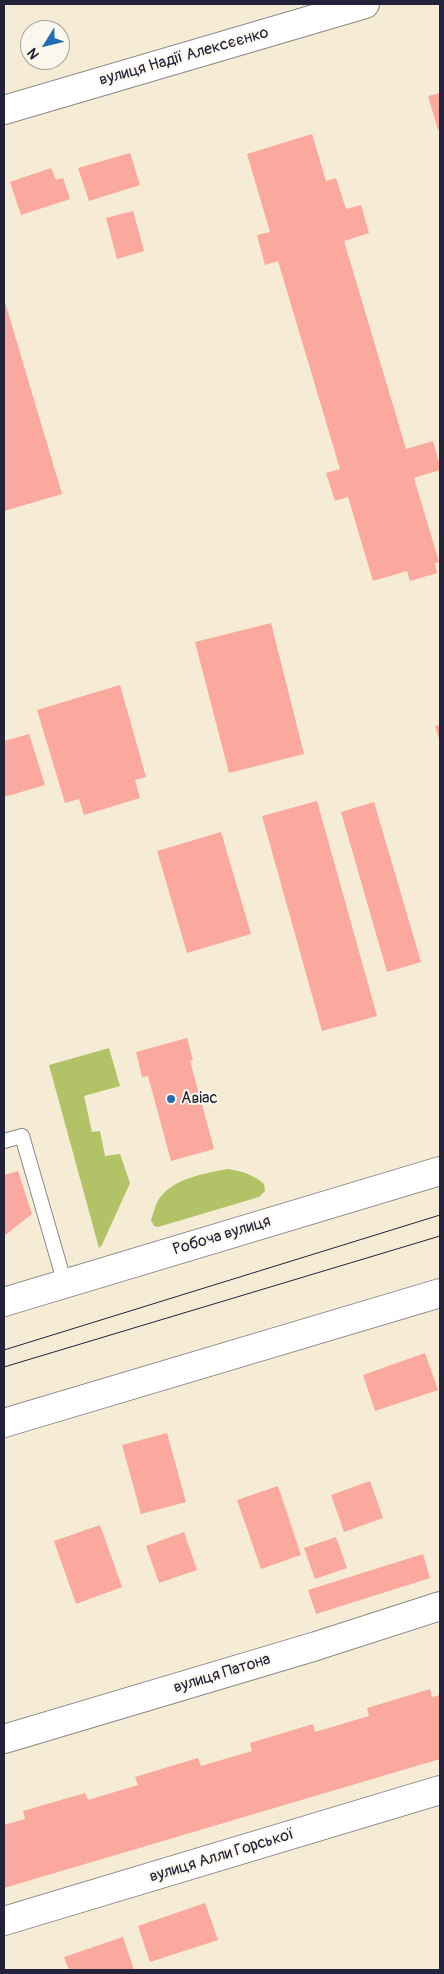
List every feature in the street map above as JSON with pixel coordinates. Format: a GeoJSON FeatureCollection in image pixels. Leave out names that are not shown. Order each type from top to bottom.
{"type":"FeatureCollection","features":[{"type":"Feature","properties":{"kind":"street","name":"вулиця Надії Алексєєнко"},"geometry":{"type":"LineString","coordinates":[[4,110],[365,4]]}},
{"type":"Feature","properties":{"kind":"street","name":"Робоча вулиця"},"geometry":{"type":"LineString","coordinates":[[4,1302],[440,1171]]}},
{"type":"Feature","properties":{"kind":"street"},"geometry":{"type":"LineString","coordinates":[[4,1423],[440,1293]]}},
{"type":"Feature","properties":{"kind":"street","name":"вулиця Патона"},"geometry":{"type":"LineString","coordinates":[[4,1739],[316,1646],[440,1606]]}},
{"type":"Feature","properties":{"kind":"street","name":"вулиця Алли Горської"},"geometry":{"type":"LineString","coordinates":[[4,1921],[440,1790]]}},
{"type":"Feature","properties":{"kind":"lane"},"geometry":{"type":"LineString","coordinates":[[4,1141],[22,1136],[65,1284]]}},
{"type":"Feature","properties":{"kind":"green space"},"geometry":{"type":"Polygon","coordinates":[[[109,1048],[120,1086],[84,1096],[92,1132],[100,1131],[105,1156],[120,1154],[130,1183],[99,1248],[49,1065],[109,1048]]]}},
{"type":"Feature","properties":{"kind":"green space"},"geometry":{"type":"Polygon","coordinates":[[[227,1169],[251,1175],[264,1184],[265,1191],[259,1197],[158,1227],[154,1226],[151,1220],[155,1207],[160,1197],[168,1189],[192,1177],[227,1169]]]}},
{"type":"Feature","properties":{"kind":"building"},"geometry":{"type":"Polygon","coordinates":[[[440,93],[440,130],[438,130],[428,96],[440,93]]]}},
{"type":"Feature","properties":{"kind":"building"},"geometry":{"type":"Polygon","coordinates":[[[312,134],[326,181],[336,178],[346,209],[361,205],[369,233],[344,241],[406,449],[433,441],[440,466],[440,470],[414,478],[439,562],[435,563],[437,573],[410,581],[407,571],[373,581],[348,497],[335,501],[326,473],[340,469],[278,261],[265,265],[257,235],[270,232],[247,154],[312,134]]]}},
{"type":"Feature","properties":{"kind":"building"},"geometry":{"type":"Polygon","coordinates":[[[130,153],[140,185],[89,201],[78,168],[130,153]]]}},
{"type":"Feature","properties":{"kind":"building"},"geometry":{"type":"Polygon","coordinates":[[[51,168],[56,180],[63,178],[70,199],[21,215],[10,182],[51,168]]]}},
{"type":"Feature","properties":{"kind":"building"},"geometry":{"type":"Polygon","coordinates":[[[133,211],[144,251],[117,259],[106,218],[133,211]]]}},
{"type":"Feature","properties":{"kind":"building"},"geometry":{"type":"Polygon","coordinates":[[[4,299],[62,494],[4,511],[4,299]]]}},
{"type":"Feature","properties":{"kind":"building"},"geometry":{"type":"Polygon","coordinates":[[[271,623],[304,754],[229,773],[195,642],[271,623]]]}},
{"type":"Feature","properties":{"kind":"building"},"geometry":{"type":"Polygon","coordinates":[[[120,685],[146,777],[135,780],[140,798],[84,815],[79,799],[65,803],[37,710],[120,685]]]}},
{"type":"Feature","properties":{"kind":"building"},"geometry":{"type":"Polygon","coordinates":[[[440,725],[440,742],[435,726],[440,725]]]}},
{"type":"Feature","properties":{"kind":"building"},"geometry":{"type":"Polygon","coordinates":[[[29,734],[45,785],[4,797],[4,741],[29,734]]]}},
{"type":"Feature","properties":{"kind":"building"},"geometry":{"type":"Polygon","coordinates":[[[317,801],[377,1016],[322,1031],[262,816],[317,801]]]}},
{"type":"Feature","properties":{"kind":"building"},"geometry":{"type":"Polygon","coordinates":[[[374,802],[421,962],[387,972],[341,812],[374,802]]]}},
{"type":"Feature","properties":{"kind":"building"},"geometry":{"type":"Polygon","coordinates":[[[221,832],[251,934],[187,953],[157,851],[221,832]]]}},
{"type":"Feature","properties":{"kind":"building"},"geometry":{"type":"Polygon","coordinates":[[[187,1038],[193,1060],[190,1061],[214,1149],[171,1161],[148,1076],[142,1077],[136,1052],[187,1038]]]}},
{"type":"Feature","properties":{"kind":"building"},"geometry":{"type":"Polygon","coordinates":[[[18,1171],[32,1214],[4,1236],[4,1175],[18,1171]]]}},
{"type":"Feature","properties":{"kind":"building"},"geometry":{"type":"Polygon","coordinates":[[[425,1353],[438,1390],[375,1411],[363,1375],[425,1353]]]}},
{"type":"Feature","properties":{"kind":"building"},"geometry":{"type":"Polygon","coordinates":[[[167,1433],[186,1502],[141,1514],[122,1445],[167,1433]]]}},
{"type":"Feature","properties":{"kind":"building"},"geometry":{"type":"Polygon","coordinates":[[[370,1481],[383,1518],[344,1532],[331,1495],[370,1481]]]}},
{"type":"Feature","properties":{"kind":"building"},"geometry":{"type":"Polygon","coordinates":[[[278,1486],[301,1555],[261,1569],[237,1500],[278,1486]]]}},
{"type":"Feature","properties":{"kind":"building"},"geometry":{"type":"Polygon","coordinates":[[[100,1525],[122,1587],[76,1604],[54,1541],[100,1525]]]}},
{"type":"Feature","properties":{"kind":"building"},"geometry":{"type":"Polygon","coordinates":[[[184,1532],[197,1570],[159,1583],[146,1546],[184,1532]]]}},
{"type":"Feature","properties":{"kind":"building"},"geometry":{"type":"Polygon","coordinates":[[[336,1537],[347,1568],[315,1579],[304,1548],[336,1537]]]}},
{"type":"Feature","properties":{"kind":"building"},"geometry":{"type":"Polygon","coordinates":[[[423,1554],[430,1578],[316,1614],[308,1590],[423,1554]]]}},
{"type":"Feature","properties":{"kind":"building"},"geometry":{"type":"Polygon","coordinates":[[[430,1689],[432,1697],[440,1695],[440,1759],[4,1888],[4,1825],[25,1819],[23,1811],[85,1793],[88,1800],[138,1785],[135,1777],[198,1758],[201,1766],[252,1751],[250,1743],[313,1724],[315,1732],[369,1716],[367,1708],[430,1689]]]}},
{"type":"Feature","properties":{"kind":"building"},"geometry":{"type":"Polygon","coordinates":[[[205,1903],[218,1940],[150,1962],[138,1926],[205,1903]]]}},
{"type":"Feature","properties":{"kind":"building"},"geometry":{"type":"Polygon","coordinates":[[[123,1937],[134,1970],[69,1970],[64,1957],[123,1937]]]}},
{"type":"Feature","properties":{"kind":"tram line"},"geometry":{"type":"LineString","coordinates":[[4,1350],[440,1215]]}},
{"type":"Feature","properties":{"kind":"tram line"},"geometry":{"type":"LineString","coordinates":[[4,1367],[440,1236]]}},
{"type":"Feature","properties":{"kind":"place","name":"Авіас"},"geometry":{"type":"Point","coordinates":[171,1099]}}]}
